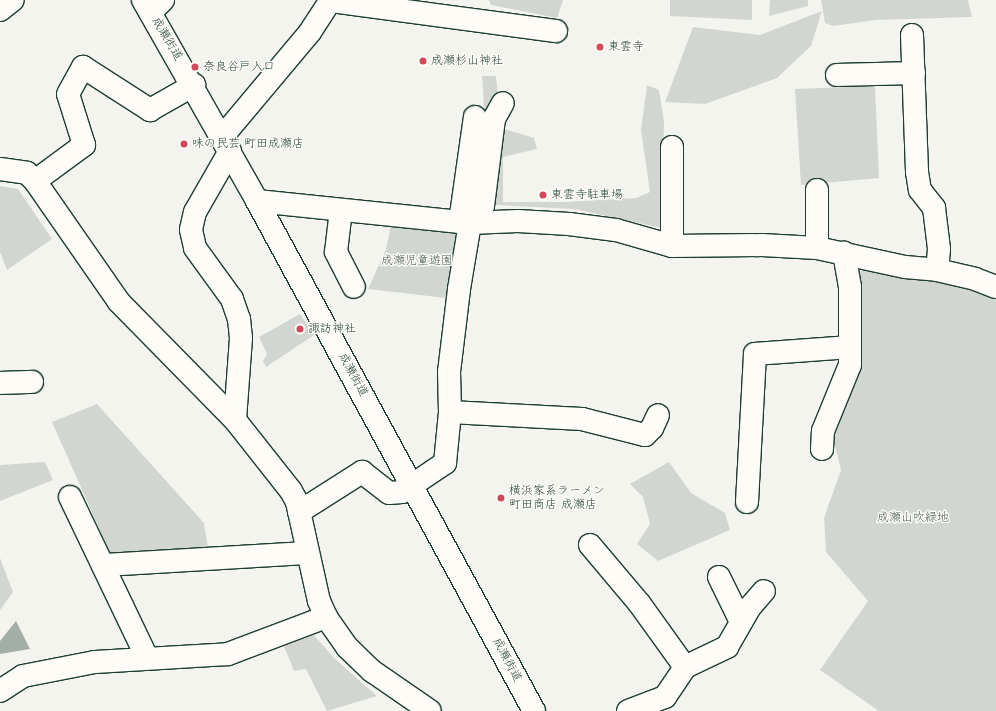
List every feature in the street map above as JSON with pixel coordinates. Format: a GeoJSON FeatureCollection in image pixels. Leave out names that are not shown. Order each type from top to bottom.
{"type":"FeatureCollection","features":[{"type":"Feature","properties":{"kind":"street"},"geometry":{"type":"LineString","coordinates":[[0,10],[13,0]]}},
{"type":"Feature","properties":{"kind":"street"},"geometry":{"type":"LineString","coordinates":[[235,420],[241,338],[239,319],[232,299],[195,248],[191,230],[194,212],[226,144],[310,32],[331,0],[556,31]]}},
{"type":"Feature","properties":{"kind":"street","name":"成瀬街道"},"geometry":{"type":"LineString","coordinates":[[152,4],[194,85],[534,711]]}},
{"type":"Feature","properties":{"kind":"street"},"geometry":{"type":"LineString","coordinates":[[912,35],[916,172],[920,190],[934,208],[938,249],[937,270]]}},
{"type":"Feature","properties":{"kind":"street"},"geometry":{"type":"LineString","coordinates":[[36,181],[84,145],[68,94],[83,67],[150,110],[194,85]]}},
{"type":"Feature","properties":{"kind":"street"},"geometry":{"type":"LineString","coordinates":[[837,75],[914,73]]}},
{"type":"Feature","properties":{"kind":"street"},"geometry":{"type":"LineString","coordinates":[[465,222],[484,206],[494,119],[503,103]]}},
{"type":"Feature","properties":{"kind":"street"},"geometry":{"type":"LineString","coordinates":[[299,512],[362,472],[389,492],[402,492],[413,486],[445,462],[450,412],[449,372],[465,222],[474,116]]}},
{"type":"Feature","properties":{"kind":"street"},"geometry":{"type":"LineString","coordinates":[[672,147],[672,246]]}},
{"type":"Feature","properties":{"kind":"street"},"geometry":{"type":"LineString","coordinates":[[0,169],[27,173],[36,181],[119,302],[235,420],[290,491],[299,512],[319,602],[326,617],[348,647],[372,672],[426,710]]}},
{"type":"Feature","properties":{"kind":"street"},"geometry":{"type":"LineString","coordinates":[[817,190],[817,248]]}},
{"type":"Feature","properties":{"kind":"street"},"geometry":{"type":"LineString","coordinates":[[257,201],[465,222],[518,221],[616,230],[672,246],[762,245],[817,248],[905,268],[937,270],[975,278],[996,287]]}},
{"type":"Feature","properties":{"kind":"street"},"geometry":{"type":"LineString","coordinates":[[341,210],[336,252],[354,287]]}},
{"type":"Feature","properties":{"kind":"street"},"geometry":{"type":"LineString","coordinates":[[822,449],[823,431],[850,365],[850,287],[844,253]]}},
{"type":"Feature","properties":{"kind":"street"},"geometry":{"type":"LineString","coordinates":[[747,502],[755,354],[850,347]]}},
{"type":"Feature","properties":{"kind":"street"},"geometry":{"type":"LineString","coordinates":[[0,383],[32,382]]}},
{"type":"Feature","properties":{"kind":"street"},"geometry":{"type":"LineString","coordinates":[[450,412],[582,419],[645,435],[652,428],[658,415]]}},
{"type":"Feature","properties":{"kind":"street"},"geometry":{"type":"LineString","coordinates":[[70,498],[147,658]]}},
{"type":"Feature","properties":{"kind":"street"},"geometry":{"type":"LineString","coordinates":[[590,545],[639,603],[685,667]]}},
{"type":"Feature","properties":{"kind":"street"},"geometry":{"type":"LineString","coordinates":[[103,565],[308,553]]}},
{"type":"Feature","properties":{"kind":"street"},"geometry":{"type":"LineString","coordinates":[[719,577],[741,622]]}},
{"type":"Feature","properties":{"kind":"street"},"geometry":{"type":"LineString","coordinates":[[628,711],[665,697],[685,667],[727,647],[741,622],[764,591]]}},
{"type":"Feature","properties":{"kind":"street"},"geometry":{"type":"LineString","coordinates":[[0,691],[23,676],[95,662],[228,654],[326,617]]}},
{"type":"Feature","properties":{"kind":"green space"},"geometry":{"type":"Polygon","coordinates":[[[489,0],[563,0],[557,18],[491,5],[489,0]]]}},
{"type":"Feature","properties":{"kind":"green space"},"geometry":{"type":"Polygon","coordinates":[[[670,0],[752,0],[752,20],[670,16],[670,0]]]}},
{"type":"Feature","properties":{"kind":"green space"},"geometry":{"type":"Polygon","coordinates":[[[770,0],[808,0],[808,6],[769,16],[770,0]]]}},
{"type":"Feature","properties":{"kind":"green space"},"geometry":{"type":"Polygon","coordinates":[[[821,0],[968,0],[972,17],[876,20],[833,26],[825,23],[821,0]]]}},
{"type":"Feature","properties":{"kind":"green space"},"geometry":{"type":"Polygon","coordinates":[[[822,11],[811,46],[777,78],[705,104],[665,102],[693,27],[760,35],[822,11]]]}},
{"type":"Feature","properties":{"kind":"green space"},"geometry":{"type":"Polygon","coordinates":[[[482,76],[496,76],[501,128],[534,138],[537,149],[503,157],[503,202],[564,202],[636,198],[650,192],[641,130],[647,85],[659,90],[664,122],[662,228],[574,209],[476,204],[485,121],[482,76]]]}},
{"type":"Feature","properties":{"kind":"green space"},"geometry":{"type":"Polygon","coordinates":[[[875,86],[879,178],[801,185],[795,89],[875,86]]]}},
{"type":"Feature","properties":{"kind":"green space"},"geometry":{"type":"Polygon","coordinates":[[[0,186],[18,189],[52,239],[7,270],[0,252],[0,186]]]}},
{"type":"Feature","properties":{"kind":"green space","name":"成瀬児童遊園"},"geometry":{"type":"Polygon","coordinates":[[[391,225],[457,231],[446,298],[368,289],[386,249],[391,225]]]}},
{"type":"Feature","properties":{"kind":"green space","name":"成瀬山吹緑地"},"geometry":{"type":"Polygon","coordinates":[[[867,266],[996,293],[996,711],[879,711],[820,670],[868,601],[826,552],[824,518],[841,470],[832,434],[856,276],[867,266]]]}},
{"type":"Feature","properties":{"kind":"green space"},"geometry":{"type":"Polygon","coordinates":[[[300,314],[314,335],[266,367],[263,361],[267,354],[259,337],[300,314]]]}},
{"type":"Feature","properties":{"kind":"green space"},"geometry":{"type":"Polygon","coordinates":[[[97,404],[204,523],[209,555],[113,560],[52,422],[97,404]]]}},
{"type":"Feature","properties":{"kind":"green space"},"geometry":{"type":"Polygon","coordinates":[[[45,462],[53,480],[0,501],[0,465],[45,462]]]}},
{"type":"Feature","properties":{"kind":"green space"},"geometry":{"type":"Polygon","coordinates":[[[669,462],[691,493],[725,513],[730,530],[658,561],[637,544],[650,524],[643,497],[630,484],[669,462]]]}},
{"type":"Feature","properties":{"kind":"green space"},"geometry":{"type":"Polygon","coordinates":[[[0,558],[13,592],[0,610],[0,558]]]}},
{"type":"Feature","properties":{"kind":"green space"},"geometry":{"type":"Polygon","coordinates":[[[314,635],[334,658],[377,696],[327,711],[306,669],[294,671],[284,646],[314,635]]]}},
{"type":"Feature","properties":{"kind":"shaded area"},"geometry":{"type":"Polygon","coordinates":[[[16,621],[30,649],[0,654],[0,641],[16,621]]]}},
{"type":"Feature","properties":{"kind":"place","name":"東雲寺"},"geometry":{"type":"Point","coordinates":[600,47]}},
{"type":"Feature","properties":{"kind":"place","name":"成瀬杉山神社"},"geometry":{"type":"Point","coordinates":[423,61]}},
{"type":"Feature","properties":{"kind":"place","name":"奈良谷戸入口"},"geometry":{"type":"Point","coordinates":[195,67]}},
{"type":"Feature","properties":{"kind":"place","name":"味の民芸 町田成瀬店"},"geometry":{"type":"Point","coordinates":[184,144]}},
{"type":"Feature","properties":{"kind":"place","name":"東雲寺駐車場"},"geometry":{"type":"Point","coordinates":[543,195]}},
{"type":"Feature","properties":{"kind":"place","name":"諏訪神社"},"geometry":{"type":"Point","coordinates":[300,329]}},
{"type":"Feature","properties":{"kind":"place","name":"横浜家系ラーメン 町田商店 成瀬店"},"geometry":{"type":"Point","coordinates":[501,498]}}]}
